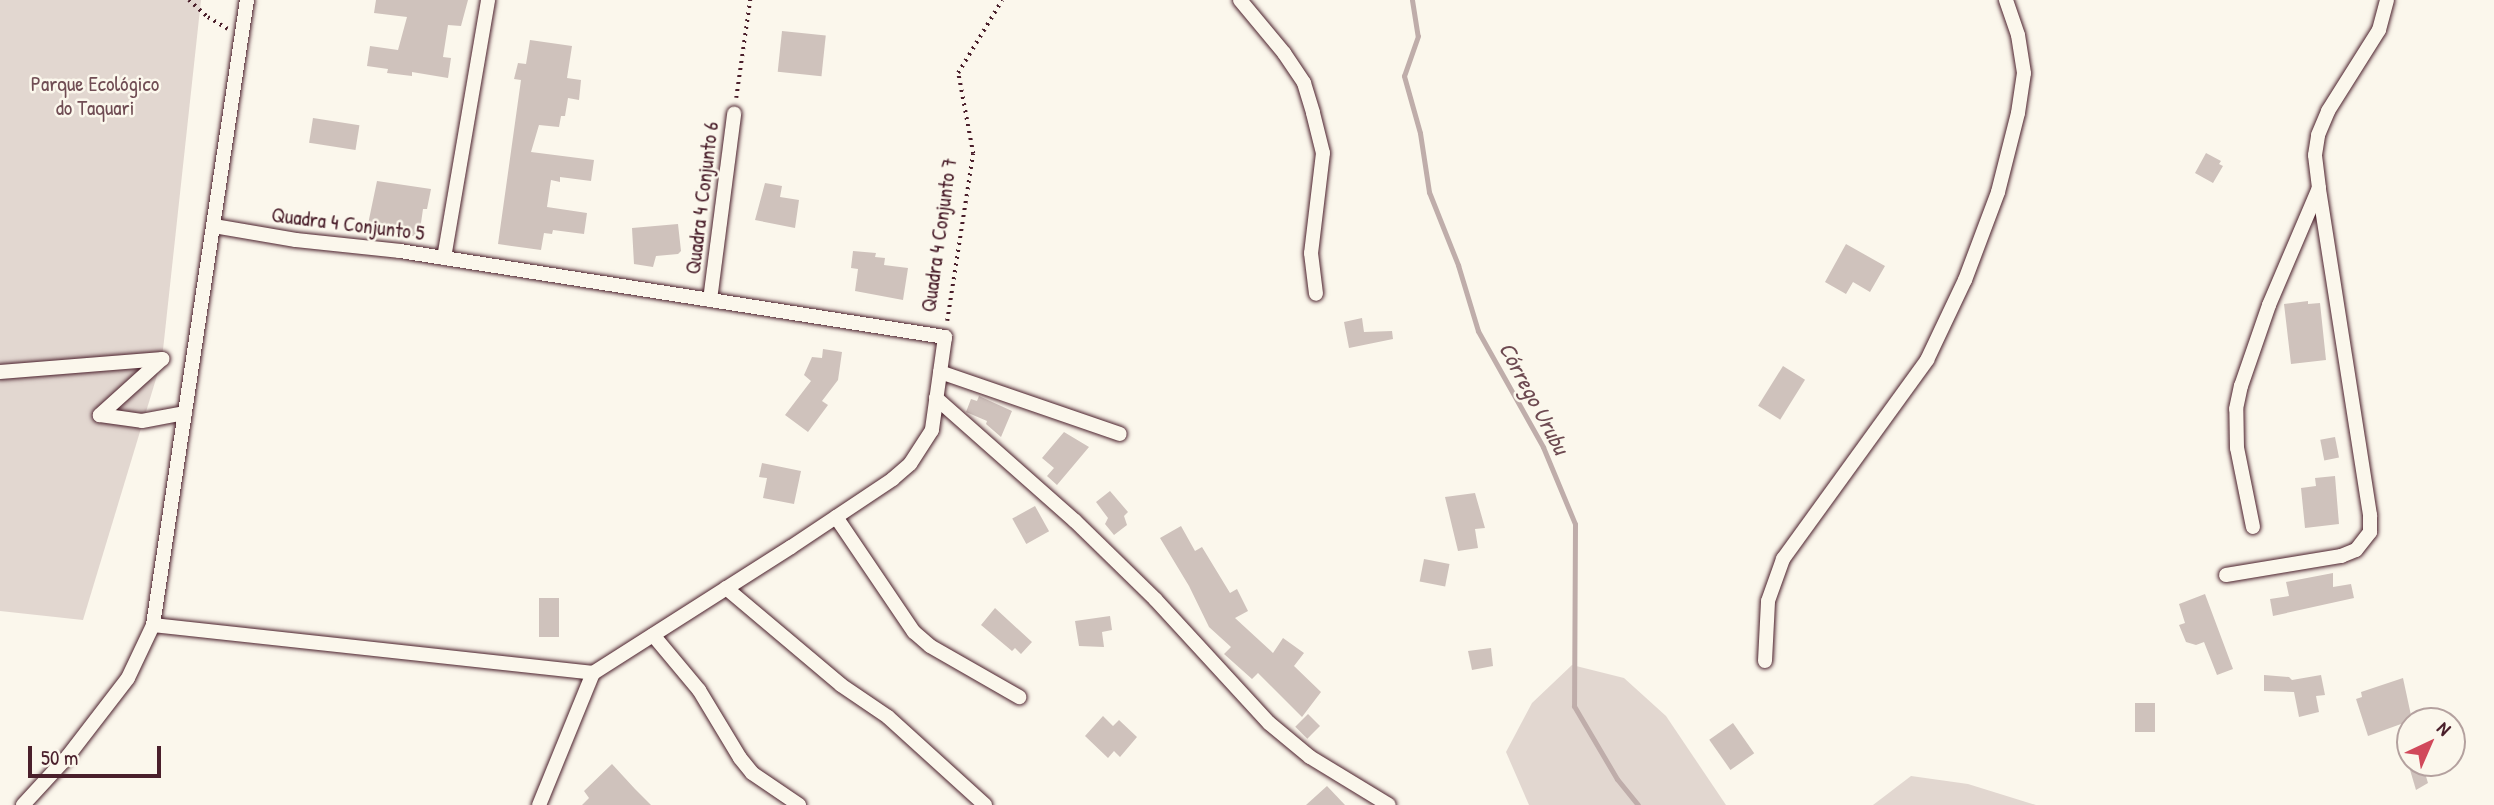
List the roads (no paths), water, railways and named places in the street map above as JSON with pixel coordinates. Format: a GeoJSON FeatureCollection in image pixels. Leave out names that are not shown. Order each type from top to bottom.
{"type":"FeatureCollection","features":[{"type":"Feature","properties":{"kind":"street"},"geometry":{"type":"LineString","coordinates":[[23,805],[68,757],[128,678],[153,625],[247,0]]}},
{"type":"Feature","properties":{"kind":"street","name":"Quadra 4 Conjunto 5"},"geometry":{"type":"LineString","coordinates":[[214,226],[444,258],[488,0]]}},
{"type":"Feature","properties":{"kind":"street"},"geometry":{"type":"LineString","coordinates":[[1240,0],[1304,83],[1313,113],[1323,153],[1311,253],[1316,294]]}},
{"type":"Feature","properties":{"kind":"street"},"geometry":{"type":"LineString","coordinates":[[1765,661],[1768,601],[1783,559],[1927,360],[1965,280],[1998,192],[2018,113],[2024,73],[2018,36],[2006,0]]}},
{"type":"Feature","properties":{"kind":"street"},"geometry":{"type":"LineString","coordinates":[[2226,575],[2341,556],[2362,545],[2370,532],[2370,515],[2324,239],[2315,155],[2318,135],[2328,111],[2379,30],[2387,0]]}},
{"type":"Feature","properties":{"kind":"street","name":"Quadra 4 Conjunto 6"},"geometry":{"type":"LineString","coordinates":[[444,258],[710,300],[733,114]]}},
{"type":"Feature","properties":{"kind":"street"},"geometry":{"type":"LineString","coordinates":[[2253,527],[2237,448],[2236,409],[2269,305],[2319,188]]}},
{"type":"Feature","properties":{"kind":"street","name":"Quadra 4 Conjunto 7"},"geometry":{"type":"LineString","coordinates":[[710,300],[945,337],[940,372]]}},
{"type":"Feature","properties":{"kind":"street"},"geometry":{"type":"LineString","coordinates":[[0,372],[162,359],[100,415],[142,421],[185,413]]}},
{"type":"Feature","properties":{"kind":"street"},"geometry":{"type":"LineString","coordinates":[[539,805],[593,673],[893,480],[910,464],[932,430],[940,372],[1120,434]]}},
{"type":"Feature","properties":{"kind":"street"},"geometry":{"type":"LineString","coordinates":[[936,398],[1075,521],[1155,599],[1269,723],[1310,757],[1389,805]]}},
{"type":"Feature","properties":{"kind":"street"},"geometry":{"type":"LineString","coordinates":[[836,517],[914,632],[930,646],[1019,696]]}},
{"type":"Feature","properties":{"kind":"street"},"geometry":{"type":"LineString","coordinates":[[726,589],[841,685],[888,717],[985,805]]}},
{"type":"Feature","properties":{"kind":"street"},"geometry":{"type":"LineString","coordinates":[[153,625],[593,673]]}},
{"type":"Feature","properties":{"kind":"street"},"geometry":{"type":"LineString","coordinates":[[653,635],[699,690],[752,773],[799,805]]}},
{"type":"Feature","properties":{"kind":"waterway","name":"Córrego Urubu"},"geometry":{"type":"LineString","coordinates":[[1412,0],[1418,36],[1404,76],[1420,133],[1429,192],[1458,265],[1478,331],[1543,447],[1575,524],[1574,706],[1617,779],[1638,805]]}},
{"type":"Feature","properties":{"kind":"park label","name":"Parque Ecológico do Taquari"},"geometry":{"type":"Point","coordinates":[95,96]}}]}
